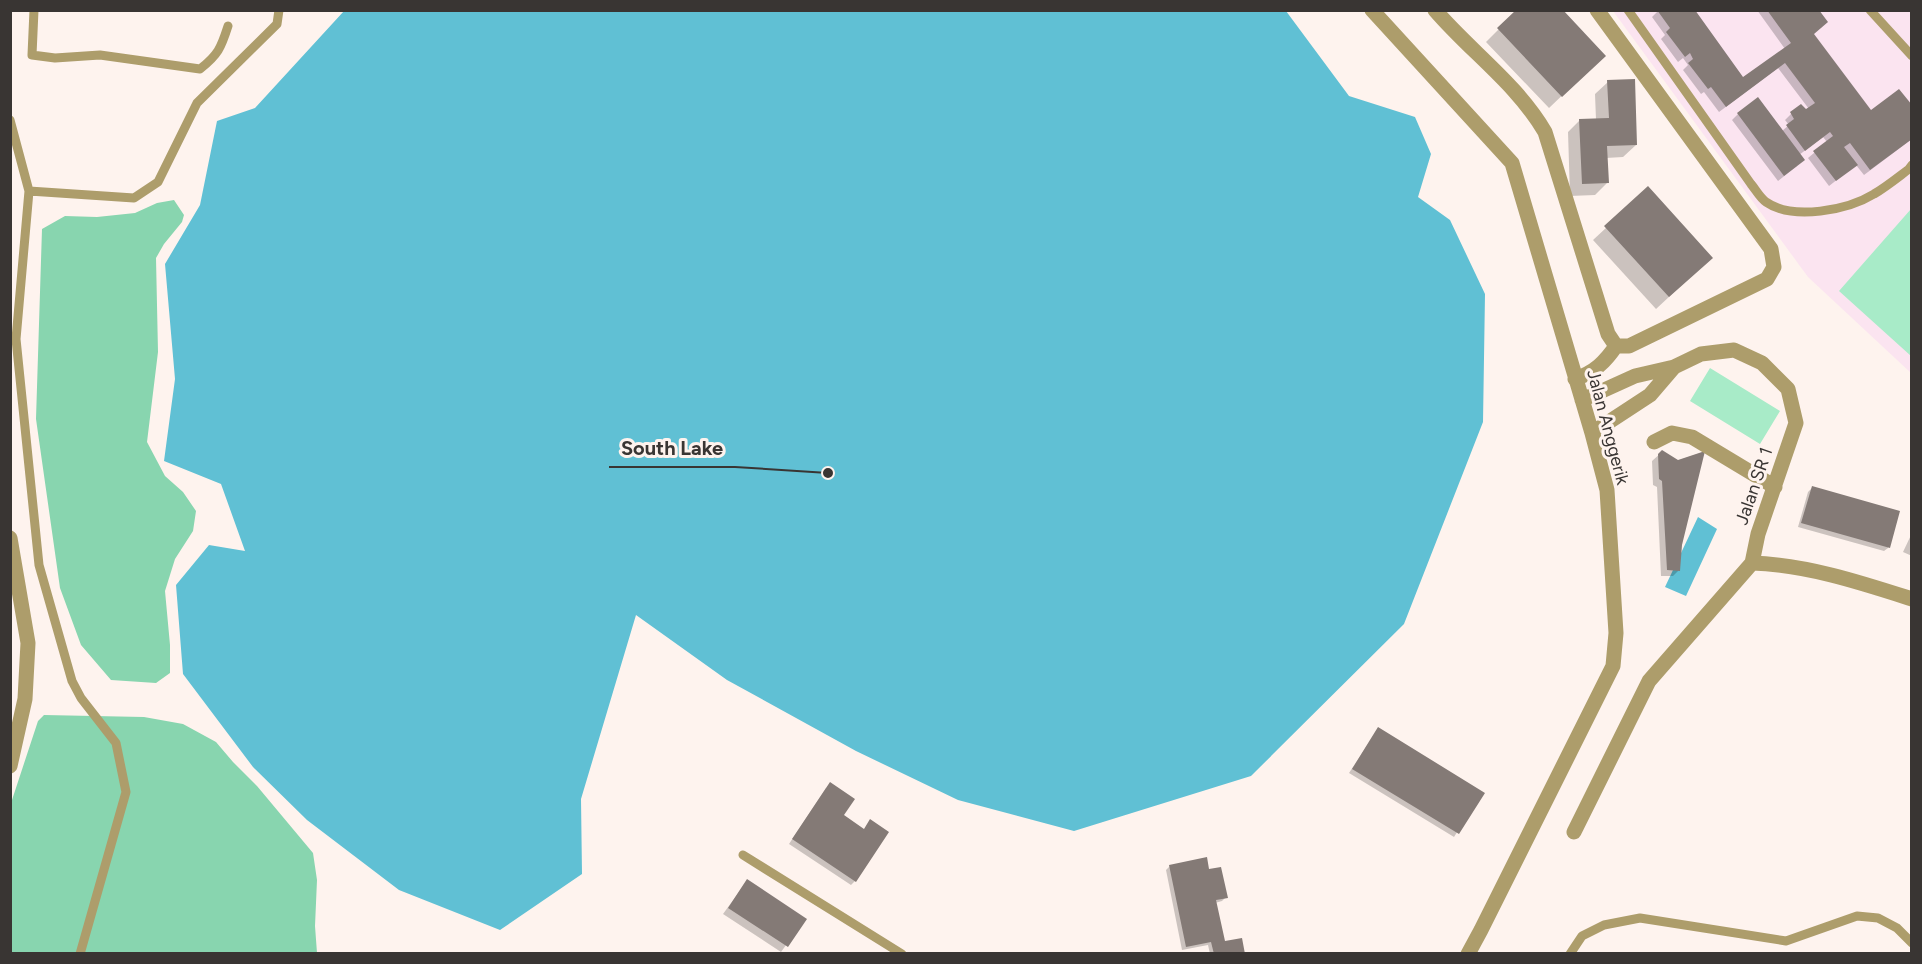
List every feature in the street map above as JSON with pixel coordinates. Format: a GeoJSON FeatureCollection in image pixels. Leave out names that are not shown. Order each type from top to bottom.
{"type":"FeatureCollection","features":[{"type":"Feature","properties":{"kind":"street","name":"Jalan Anggerik"},"geometry":{"type":"LineString","coordinates":[[1372,10],[1512,163],[1607,490],[1616,633],[1613,666],[1468,954]]}},
{"type":"Feature","properties":{"kind":"street"},"geometry":{"type":"LineString","coordinates":[[1435,10],[1449,27],[1519,94],[1533,111],[1545,132],[1608,334],[1616,346]]}},
{"type":"Feature","properties":{"kind":"street"},"geometry":{"type":"LineString","coordinates":[[1597,10],[1771,249],[1774,267],[1767,279],[1629,346],[1616,346]]}},
{"type":"Feature","properties":{"kind":"street"},"geometry":{"type":"LineString","coordinates":[[1575,379],[1590,374],[1599,367],[1616,346]]}},
{"type":"Feature","properties":{"kind":"street","name":"Jalan SR 1"},"geometry":{"type":"LineString","coordinates":[[1674,367],[1701,354],[1734,350],[1762,363],[1788,389],[1796,423],[1758,534],[1752,563]]}},
{"type":"Feature","properties":{"kind":"street"},"geometry":{"type":"LineString","coordinates":[[1582,400],[1635,376],[1674,367]]}},
{"type":"Feature","properties":{"kind":"street"},"geometry":{"type":"LineString","coordinates":[[1592,433],[1650,395],[1674,367]]}},
{"type":"Feature","properties":{"kind":"street"},"geometry":{"type":"LineString","coordinates":[[1654,442],[1672,433],[1692,437],[1775,487]]}},
{"type":"Feature","properties":{"kind":"street"},"geometry":{"type":"LineString","coordinates":[[10,538],[28,643],[25,699],[10,766]]}},
{"type":"Feature","properties":{"kind":"street"},"geometry":{"type":"LineString","coordinates":[[1574,832],[1648,681],[1752,563],[1783,564],[1834,576],[1911,599]]}},
{"type":"Feature","properties":{"kind":"lane"},"geometry":{"type":"LineString","coordinates":[[34,10],[32,56],[55,58],[100,56],[200,69],[215,57],[222,47],[228,26]]}},
{"type":"Feature","properties":{"kind":"lane"},"geometry":{"type":"LineString","coordinates":[[29,191],[134,198],[158,182],[197,102],[277,24],[279,10]]}},
{"type":"Feature","properties":{"kind":"lane"},"geometry":{"type":"LineString","coordinates":[[1628,10],[1766,202],[1781,209],[1802,213],[1831,210],[1872,195],[1909,170],[1911,165]]}},
{"type":"Feature","properties":{"kind":"lane"},"geometry":{"type":"LineString","coordinates":[[1870,10],[1911,56]]}},
{"type":"Feature","properties":{"kind":"lane"},"geometry":{"type":"LineString","coordinates":[[10,120],[29,191],[16,339],[39,565],[72,681],[81,698],[117,743],[126,792],[80,954]]}},
{"type":"Feature","properties":{"kind":"lane"},"geometry":{"type":"LineString","coordinates":[[742,855],[902,954]]}},
{"type":"Feature","properties":{"kind":"lane"},"geometry":{"type":"LineString","coordinates":[[1570,954],[1582,936],[1604,925],[1640,918],[1785,941],[1857,916],[1878,918],[1897,928],[1911,943]]}},
{"type":"Feature","properties":{"kind":"shaded area"},"geometry":{"type":"Polygon","coordinates":[[[1613,11],[1911,11],[1911,373],[1808,277],[1613,11]]]}},
{"type":"Feature","properties":{"kind":"green space"},"geometry":{"type":"Polygon","coordinates":[[[174,200],[184,215],[182,222],[156,258],[158,352],[147,442],[165,476],[183,492],[196,511],[193,531],[175,559],[165,591],[170,673],[156,683],[111,680],[81,645],[60,588],[36,419],[42,229],[65,216],[97,217],[135,213],[157,203],[174,200]]]}},
{"type":"Feature","properties":{"kind":"green space"},"geometry":{"type":"Polygon","coordinates":[[[1911,209],[1911,356],[1839,291],[1911,209]]]}},
{"type":"Feature","properties":{"kind":"green space"},"geometry":{"type":"Polygon","coordinates":[[[1710,368],[1780,411],[1760,444],[1690,401],[1710,368]]]}},
{"type":"Feature","properties":{"kind":"green space"},"geometry":{"type":"Polygon","coordinates":[[[44,715],[144,717],[183,724],[216,742],[257,786],[313,853],[317,880],[315,926],[317,953],[11,954],[11,803],[38,721],[44,715]]]}},
{"type":"Feature","properties":{"kind":"water"},"geometry":{"type":"Polygon","coordinates":[[[344,11],[1286,11],[1349,96],[1415,117],[1431,154],[1418,197],[1450,220],[1485,294],[1483,422],[1404,624],[1251,776],[1074,831],[958,800],[856,751],[727,680],[636,615],[581,799],[582,874],[500,930],[399,890],[307,820],[253,767],[183,674],[176,585],[209,545],[245,551],[221,484],[164,461],[175,379],[165,264],[200,205],[217,121],[255,108],[344,11]]]}},
{"type":"Feature","properties":{"kind":"water"},"geometry":{"type":"Polygon","coordinates":[[[1698,517],[1717,529],[1686,596],[1665,587],[1698,517]]]}},
{"type":"Feature","properties":{"kind":"building"},"geometry":{"type":"Polygon","coordinates":[[[1516,10],[1563,10],[1606,56],[1562,97],[1497,28],[1516,10]]]}},
{"type":"Feature","properties":{"kind":"building"},"geometry":{"type":"Polygon","coordinates":[[[1657,10],[1695,10],[1743,77],[1791,43],[1767,10],[1819,10],[1828,22],[1814,34],[1871,110],[1899,89],[1912,105],[1912,139],[1870,170],[1850,143],[1844,147],[1858,165],[1836,181],[1813,151],[1833,136],[1830,132],[1805,151],[1786,125],[1794,119],[1790,112],[1801,104],[1806,109],[1815,103],[1785,63],[1726,107],[1711,87],[1708,89],[1688,63],[1693,59],[1690,53],[1685,57],[1666,32],[1670,28],[1657,10]]]}},
{"type":"Feature","properties":{"kind":"building"},"geometry":{"type":"Polygon","coordinates":[[[1635,79],[1637,145],[1607,146],[1609,183],[1582,184],[1579,119],[1609,118],[1607,80],[1635,79]]]}},
{"type":"Feature","properties":{"kind":"building"},"geometry":{"type":"Polygon","coordinates":[[[1758,97],[1805,160],[1784,176],[1737,113],[1758,97]]]}},
{"type":"Feature","properties":{"kind":"building"},"geometry":{"type":"Polygon","coordinates":[[[1648,186],[1713,258],[1669,297],[1604,226],[1648,186]]]}},
{"type":"Feature","properties":{"kind":"building"},"geometry":{"type":"Polygon","coordinates":[[[1662,450],[1678,460],[1705,451],[1682,545],[1680,571],[1667,570],[1662,481],[1659,479],[1658,454],[1662,450]]]}},
{"type":"Feature","properties":{"kind":"building"},"geometry":{"type":"Polygon","coordinates":[[[1812,486],[1900,511],[1890,548],[1801,523],[1812,486]]]}},
{"type":"Feature","properties":{"kind":"building"},"geometry":{"type":"Polygon","coordinates":[[[1378,727],[1485,793],[1459,834],[1352,769],[1378,727]]]}},
{"type":"Feature","properties":{"kind":"building"},"geometry":{"type":"Polygon","coordinates":[[[830,782],[855,799],[844,815],[864,829],[870,819],[889,832],[856,882],[792,839],[830,782]]]}},
{"type":"Feature","properties":{"kind":"building"},"geometry":{"type":"Polygon","coordinates":[[[1207,857],[1209,869],[1221,867],[1228,898],[1216,900],[1225,941],[1242,938],[1245,954],[1214,954],[1211,942],[1186,947],[1169,865],[1207,857]]]}},
{"type":"Feature","properties":{"kind":"building"},"geometry":{"type":"Polygon","coordinates":[[[747,879],[807,919],[788,947],[728,908],[747,879]]]}},
{"type":"Feature","properties":{"kind":"place","name":"South Lake"},"geometry":{"type":"Point","coordinates":[828,473]}}]}
